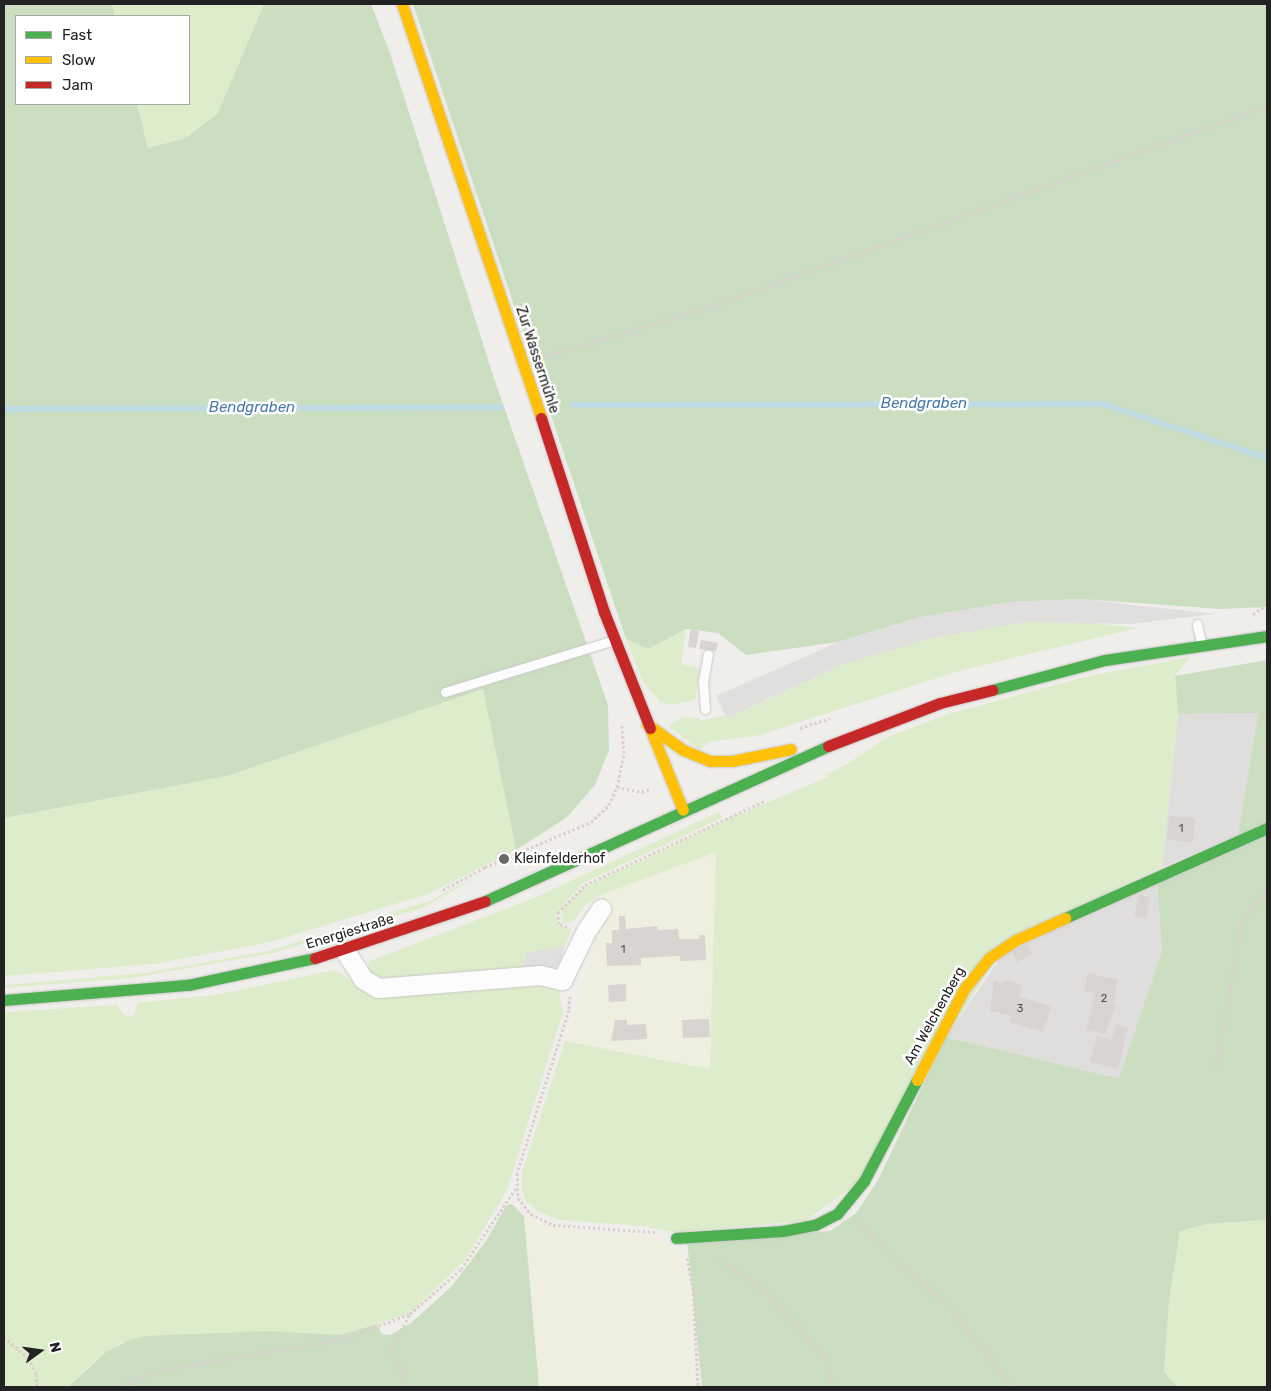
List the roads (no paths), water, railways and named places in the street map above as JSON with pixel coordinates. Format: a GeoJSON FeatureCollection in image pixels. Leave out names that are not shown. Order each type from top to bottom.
{"type":"FeatureCollection","features":[{"type":"Feature","properties":{"kind":"main road","name":"Zur Wassermühle"},"geometry":{"type":"LineString","coordinates":[[402,4],[456,157],[614,640],[683,810]]}},
{"type":"Feature","properties":{"kind":"main road"},"geometry":{"type":"LineString","coordinates":[[647,724],[683,750],[717,762],[765,755],[860,732],[1006,683],[1095,662],[1201,644],[1267,636]]}},
{"type":"Feature","properties":{"kind":"main road","name":"Energiestraße"},"geometry":{"type":"LineString","coordinates":[[4,1000],[188,985],[260,972],[345,951],[498,896],[683,810],[860,732]]}},
{"type":"Feature","properties":{"kind":"main road","name":"Am Welchenberg"},"geometry":{"type":"LineString","coordinates":[[676,1238],[804,1227],[825,1221],[843,1209],[869,1172],[964,990],[989,958],[1016,940],[1267,828]]}},
{"type":"Feature","properties":{"kind":"street"},"geometry":{"type":"LineString","coordinates":[[345,951],[363,978],[378,988],[540,975],[562,980],[586,931],[601,909]]}},
{"type":"Feature","properties":{"kind":"lane"},"geometry":{"type":"LineString","coordinates":[[1197,624],[1201,644]]}},
{"type":"Feature","properties":{"kind":"lane"},"geometry":{"type":"LineString","coordinates":[[445,692],[614,640]]}},
{"type":"Feature","properties":{"kind":"lane"},"geometry":{"type":"LineString","coordinates":[[706,709],[703,682],[708,654]]}},
{"type":"Feature","properties":{"kind":"waterway","name":"Bendgraben"},"geometry":{"type":"LineString","coordinates":[[573,405],[1103,404],[1267,458]]}},
{"type":"Feature","properties":{"kind":"waterway","name":"Bendgraben"},"geometry":{"type":"LineString","coordinates":[[4,409],[501,407]]}},
{"type":"Feature","properties":{"kind":"place","name":"Kleinfelderhof"},"geometry":{"type":"Point","coordinates":[504,859]}}]}
